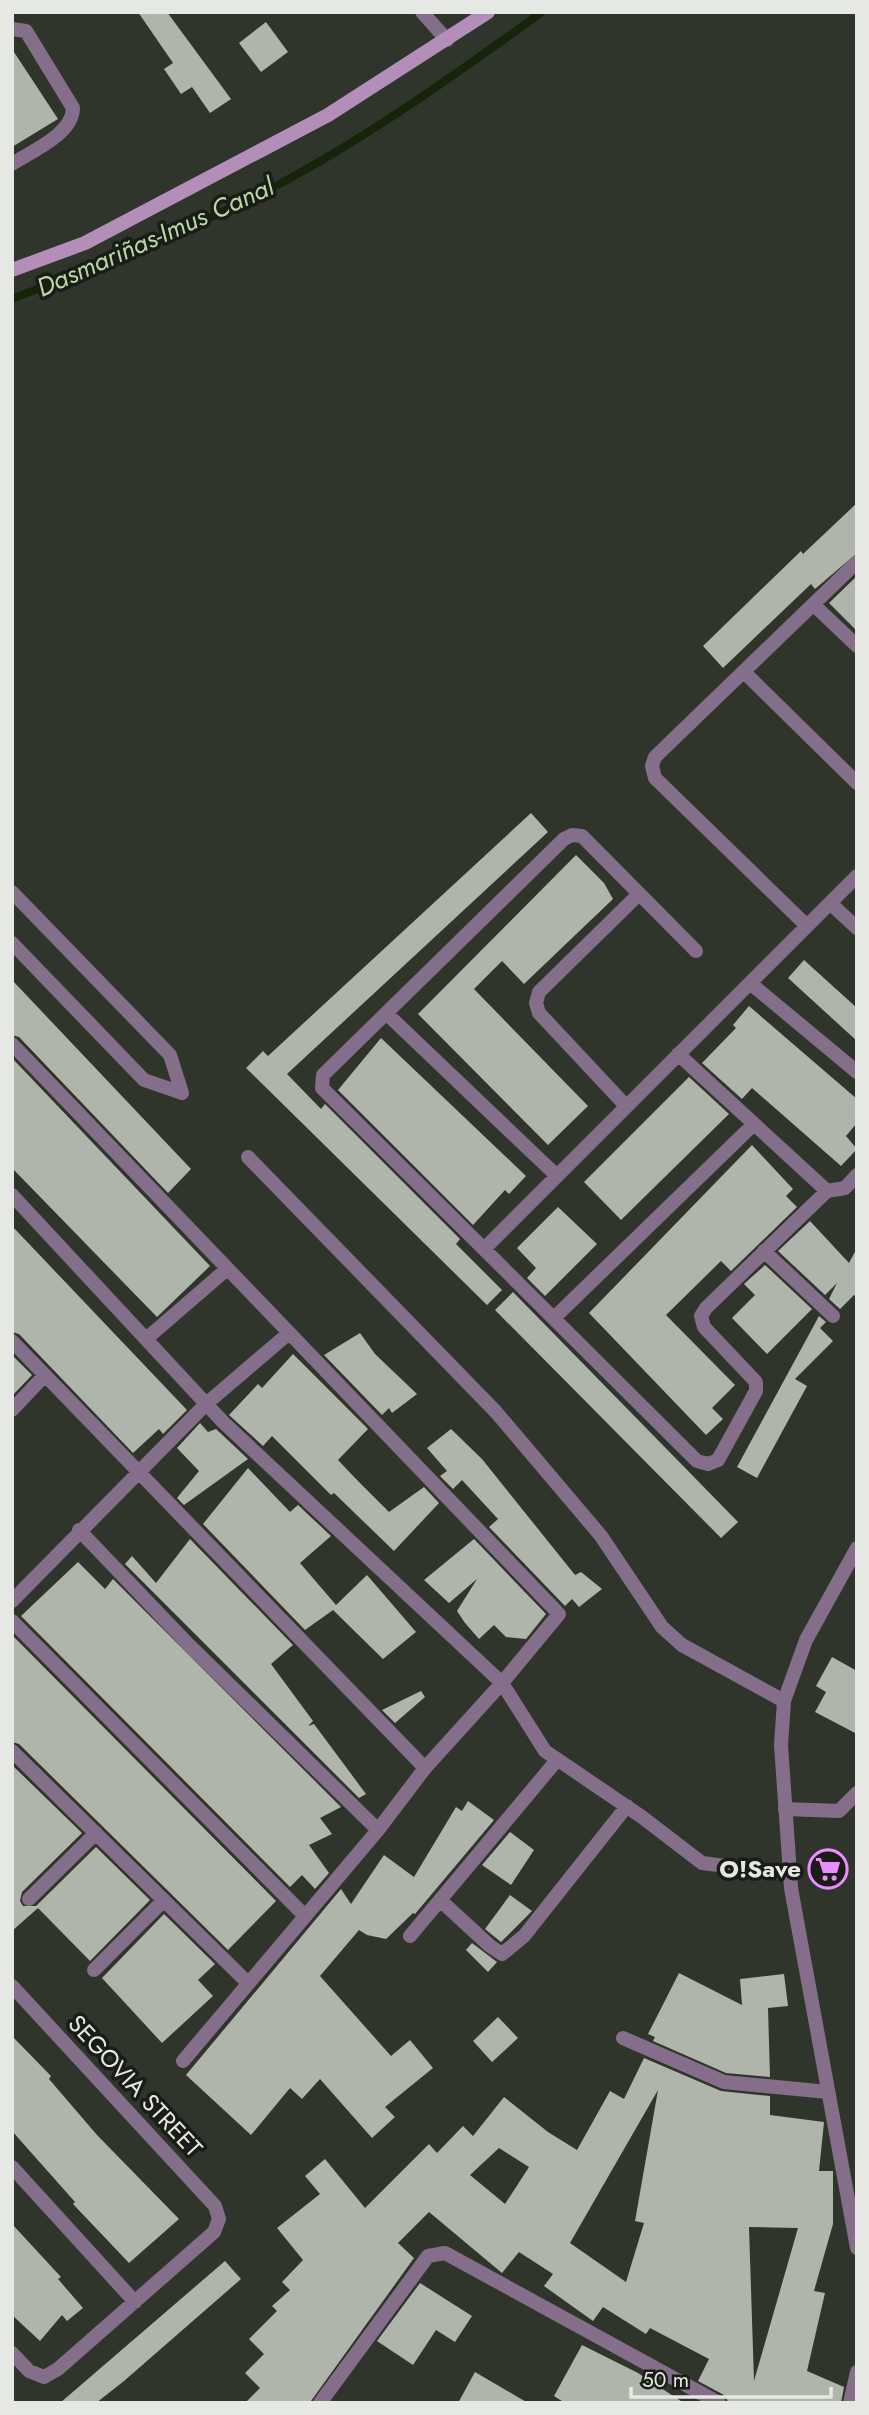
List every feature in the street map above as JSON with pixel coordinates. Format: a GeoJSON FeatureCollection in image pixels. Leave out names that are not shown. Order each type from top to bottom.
{"type":"FeatureCollection","features":[{"type":"Feature","properties":{"kind":"main road"},"geometry":{"type":"LineString","coordinates":[[12,270],[85,243],[328,115],[488,12]]}},
{"type":"Feature","properties":{"kind":"street"},"geometry":{"type":"LineString","coordinates":[[422,12],[447,40]]}},
{"type":"Feature","properties":{"kind":"street"},"geometry":{"type":"LineString","coordinates":[[12,29],[26,30],[73,108],[73,116],[67,128],[12,164]]}},
{"type":"Feature","properties":{"kind":"street"},"geometry":{"type":"LineString","coordinates":[[807,926],[655,778],[652,766],[655,757],[857,562]]}},
{"type":"Feature","properties":{"kind":"street"},"geometry":{"type":"LineString","coordinates":[[814,604],[857,646]]}},
{"type":"Feature","properties":{"kind":"street"},"geometry":{"type":"LineString","coordinates":[[745,673],[857,783]]}},
{"type":"Feature","properties":{"kind":"street"},"geometry":{"type":"LineString","coordinates":[[696,951],[582,836],[564,839],[323,1075],[322,1088],[697,1461],[708,1464],[718,1460],[756,1391],[756,1382],[704,1327],[701,1316],[827,1191],[845,1188],[857,1175]]}},
{"type":"Feature","properties":{"kind":"street"},"geometry":{"type":"LineString","coordinates":[[485,1248],[857,876]]}},
{"type":"Feature","properties":{"kind":"street"},"geometry":{"type":"LineString","coordinates":[[12,892],[170,1055],[182,1093],[144,1080],[12,943]]}},
{"type":"Feature","properties":{"kind":"street"},"geometry":{"type":"LineString","coordinates":[[626,1106],[539,1013],[536,1003],[539,992],[639,894]]}},
{"type":"Feature","properties":{"kind":"street"},"geometry":{"type":"LineString","coordinates":[[830,903],[857,928]]}},
{"type":"Feature","properties":{"kind":"street"},"geometry":{"type":"LineString","coordinates":[[750,983],[857,1072]]}},
{"type":"Feature","properties":{"kind":"street"},"geometry":{"type":"LineString","coordinates":[[387,1014],[556,1176]]}},
{"type":"Feature","properties":{"kind":"street"},"geometry":{"type":"LineString","coordinates":[[12,1044],[559,1614],[502,1683],[425,1768],[378,1830],[183,2061]]}},
{"type":"Feature","properties":{"kind":"street"},"geometry":{"type":"LineString","coordinates":[[678,1054],[827,1191]]}},
{"type":"Feature","properties":{"kind":"street"},"geometry":{"type":"LineString","coordinates":[[555,1317],[754,1124]]}},
{"type":"Feature","properties":{"kind":"street"},"geometry":{"type":"LineString","coordinates":[[247,1157],[496,1412],[601,1536],[662,1627],[682,1645],[779,1698]]}},
{"type":"Feature","properties":{"kind":"street"},"geometry":{"type":"LineString","coordinates":[[12,1195],[206,1404],[502,1683],[545,1751],[626,1806],[702,1863],[790,1874]]}},
{"type":"Feature","properties":{"kind":"street"},"geometry":{"type":"LineString","coordinates":[[764,1251],[833,1316]]}},
{"type":"Feature","properties":{"kind":"street"},"geometry":{"type":"LineString","coordinates":[[146,1339],[226,1269]]}},
{"type":"Feature","properties":{"kind":"street"},"geometry":{"type":"LineString","coordinates":[[12,1601],[206,1404],[289,1333]]}},
{"type":"Feature","properties":{"kind":"street"},"geometry":{"type":"LineString","coordinates":[[12,1341],[425,1768]]}},
{"type":"Feature","properties":{"kind":"street"},"geometry":{"type":"LineString","coordinates":[[12,1410],[45,1374]]}},
{"type":"Feature","properties":{"kind":"street"},"geometry":{"type":"LineString","coordinates":[[79,1530],[189,1645],[378,1830]]}},
{"type":"Feature","properties":{"kind":"street"},"geometry":{"type":"LineString","coordinates":[[857,1548],[806,1640],[779,1698],[790,1874],[857,2248]]}},
{"type":"Feature","properties":{"kind":"street"},"geometry":{"type":"LineString","coordinates":[[12,1621],[305,1916]]}},
{"type":"Feature","properties":{"kind":"street"},"geometry":{"type":"LineString","coordinates":[[12,1751],[248,1983]]}},
{"type":"Feature","properties":{"kind":"street"},"geometry":{"type":"LineString","coordinates":[[410,1936],[557,1760]]}},
{"type":"Feature","properties":{"kind":"street"},"geometry":{"type":"LineString","coordinates":[[785,1809],[839,1811],[857,1793]]}},
{"type":"Feature","properties":{"kind":"street"},"geometry":{"type":"LineString","coordinates":[[440,1900],[490,1947],[502,1954],[524,1937],[626,1806]]}},
{"type":"Feature","properties":{"kind":"street"},"geometry":{"type":"LineString","coordinates":[[29,1899],[96,1833]]}},
{"type":"Feature","properties":{"kind":"street"},"geometry":{"type":"LineString","coordinates":[[94,1970],[164,1900]]}},
{"type":"Feature","properties":{"kind":"street","name":"SEGOVIA STREET"},"geometry":{"type":"LineString","coordinates":[[12,1986],[215,2206],[219,2219],[214,2232],[135,2302]]}},
{"type":"Feature","properties":{"kind":"street"},"geometry":{"type":"LineString","coordinates":[[623,2038],[724,2082],[828,2092]]}},
{"type":"Feature","properties":{"kind":"street"},"geometry":{"type":"LineString","coordinates":[[12,2167],[135,2302],[58,2369],[44,2377],[29,2371],[12,2353]]}},
{"type":"Feature","properties":{"kind":"street"},"geometry":{"type":"LineString","coordinates":[[320,2403],[428,2256],[445,2253],[719,2403]]}},
{"type":"Feature","properties":{"kind":"street"},"geometry":{"type":"LineString","coordinates":[[850,2403],[857,2372]]}},
{"type":"Feature","properties":{"kind":"building"},"geometry":{"type":"Polygon","coordinates":[[[138,12],[167,12],[231,99],[210,113],[192,87],[181,94],[164,69],[173,63],[138,12]]]}},
{"type":"Feature","properties":{"kind":"building"},"geometry":{"type":"Polygon","coordinates":[[[266,22],[288,52],[261,72],[239,43],[266,22]]]}},
{"type":"Feature","properties":{"kind":"building"},"geometry":{"type":"Polygon","coordinates":[[[12,49],[58,119],[12,147],[12,49]]]}},
{"type":"Feature","properties":{"kind":"building"},"geometry":{"type":"Polygon","coordinates":[[[857,503],[857,553],[815,589],[811,584],[723,668],[703,646],[801,551],[803,554],[857,503]]]}},
{"type":"Feature","properties":{"kind":"building"},"geometry":{"type":"Polygon","coordinates":[[[857,576],[857,631],[829,603],[857,576]]]}},
{"type":"Feature","properties":{"kind":"building"},"geometry":{"type":"Polygon","coordinates":[[[531,813],[548,832],[287,1074],[321,1109],[325,1104],[460,1239],[456,1244],[502,1290],[487,1305],[246,1068],[263,1051],[268,1056],[531,813]]]}},
{"type":"Feature","properties":{"kind":"building"},"geometry":{"type":"Polygon","coordinates":[[[576,855],[604,883],[613,899],[524,984],[502,961],[474,989],[588,1106],[548,1145],[418,1014],[576,855]]]}},
{"type":"Feature","properties":{"kind":"building"},"geometry":{"type":"Polygon","coordinates":[[[804,960],[857,1008],[857,1041],[788,978],[804,960]]]}},
{"type":"Feature","properties":{"kind":"building"},"geometry":{"type":"Polygon","coordinates":[[[12,980],[191,1169],[168,1193],[19,1037],[12,1035],[12,980]]]}},
{"type":"Feature","properties":{"kind":"building"},"geometry":{"type":"Polygon","coordinates":[[[749,1006],[857,1099],[857,1123],[846,1136],[857,1149],[841,1166],[752,1088],[742,1099],[702,1063],[736,1028],[733,1025],[749,1006]]]}},
{"type":"Feature","properties":{"kind":"building"},"geometry":{"type":"Polygon","coordinates":[[[381,1038],[526,1176],[509,1194],[505,1190],[473,1225],[338,1090],[381,1038]]]}},
{"type":"Feature","properties":{"kind":"building"},"geometry":{"type":"Polygon","coordinates":[[[12,1058],[210,1266],[157,1317],[12,1168],[12,1058]]]}},
{"type":"Feature","properties":{"kind":"building"},"geometry":{"type":"Polygon","coordinates":[[[689,1077],[729,1114],[621,1220],[584,1182],[689,1077]]]}},
{"type":"Feature","properties":{"kind":"building"},"geometry":{"type":"Polygon","coordinates":[[[752,1145],[793,1189],[786,1196],[797,1207],[731,1271],[721,1261],[666,1315],[735,1385],[712,1408],[723,1419],[706,1435],[589,1313],[752,1145]]]}},
{"type":"Feature","properties":{"kind":"building"},"geometry":{"type":"Polygon","coordinates":[[[558,1207],[597,1244],[545,1296],[527,1278],[536,1268],[517,1248],[558,1207]]]}},
{"type":"Feature","properties":{"kind":"building"},"geometry":{"type":"Polygon","coordinates":[[[810,1221],[849,1263],[857,1248],[857,1297],[854,1295],[840,1309],[829,1299],[837,1283],[825,1295],[778,1251],[810,1221]]]}},
{"type":"Feature","properties":{"kind":"building"},"geometry":{"type":"Polygon","coordinates":[[[12,1226],[187,1410],[163,1434],[159,1429],[133,1453],[19,1334],[12,1332],[12,1226]]]}},
{"type":"Feature","properties":{"kind":"building"},"geometry":{"type":"Polygon","coordinates":[[[765,1265],[812,1309],[767,1354],[732,1318],[755,1295],[744,1284],[765,1265]]]}},
{"type":"Feature","properties":{"kind":"building"},"geometry":{"type":"Polygon","coordinates":[[[513,1292],[738,1522],[721,1538],[495,1310],[513,1292]]]}},
{"type":"Feature","properties":{"kind":"building"},"geometry":{"type":"Polygon","coordinates":[[[819,1316],[826,1322],[820,1328],[833,1341],[795,1379],[807,1386],[757,1478],[737,1467],[819,1316]]]}},
{"type":"Feature","properties":{"kind":"building"},"geometry":{"type":"Polygon","coordinates":[[[360,1333],[375,1354],[417,1394],[392,1413],[389,1408],[382,1415],[324,1355],[360,1333]]]}},
{"type":"Feature","properties":{"kind":"building"},"geometry":{"type":"Polygon","coordinates":[[[293,1354],[368,1429],[338,1460],[355,1478],[389,1512],[424,1487],[439,1503],[394,1551],[334,1493],[331,1495],[272,1436],[263,1446],[229,1415],[258,1384],[262,1388],[293,1354]]]}},
{"type":"Feature","properties":{"kind":"building"},"geometry":{"type":"Polygon","coordinates":[[[12,1355],[32,1375],[12,1396],[12,1355]]]}},
{"type":"Feature","properties":{"kind":"building"},"geometry":{"type":"Polygon","coordinates":[[[200,1423],[208,1432],[216,1429],[248,1459],[184,1505],[177,1498],[199,1471],[177,1448],[200,1423]]]}},
{"type":"Feature","properties":{"kind":"building"},"geometry":{"type":"Polygon","coordinates":[[[451,1429],[482,1459],[575,1575],[581,1572],[602,1589],[579,1607],[572,1599],[565,1606],[489,1527],[498,1519],[462,1480],[453,1489],[440,1476],[447,1471],[427,1448],[451,1429]]]}},
{"type":"Feature","properties":{"kind":"building"},"geometry":{"type":"Polygon","coordinates":[[[248,1468],[290,1512],[298,1505],[331,1536],[300,1563],[336,1605],[367,1575],[416,1632],[383,1659],[333,1610],[305,1630],[203,1524],[248,1468]]]}},
{"type":"Feature","properties":{"kind":"building"},"geometry":{"type":"Polygon","coordinates":[[[190,1539],[293,1645],[271,1664],[313,1721],[308,1726],[314,1724],[366,1794],[359,1798],[125,1564],[132,1556],[156,1583],[190,1539]]]}},
{"type":"Feature","properties":{"kind":"building"},"geometry":{"type":"Polygon","coordinates":[[[474,1539],[546,1614],[526,1639],[506,1637],[494,1625],[479,1639],[465,1623],[457,1611],[477,1579],[449,1603],[424,1580],[474,1539]]]}},
{"type":"Feature","properties":{"kind":"building"},"geometry":{"type":"Polygon","coordinates":[[[78,1562],[105,1589],[113,1579],[341,1807],[320,1818],[332,1834],[309,1845],[329,1873],[315,1889],[302,1875],[290,1887],[21,1616],[78,1562]]]}},
{"type":"Feature","properties":{"kind":"building"},"geometry":{"type":"Polygon","coordinates":[[[12,1635],[276,1901],[228,1950],[19,1744],[12,1742],[12,1635]]]}},
{"type":"Feature","properties":{"kind":"building"},"geometry":{"type":"Polygon","coordinates":[[[832,1657],[857,1671],[857,1734],[815,1712],[826,1692],[816,1686],[832,1657]]]}},
{"type":"Feature","properties":{"kind":"building"},"geometry":{"type":"Polygon","coordinates":[[[421,1691],[425,1697],[395,1723],[382,1710],[421,1691]]]}},
{"type":"Feature","properties":{"kind":"building"},"geometry":{"type":"Polygon","coordinates":[[[12,1765],[82,1833],[22,1892],[20,1901],[23,1906],[36,1906],[96,1847],[150,1900],[90,1961],[38,1908],[12,1931],[12,1765]]]}},
{"type":"Feature","properties":{"kind":"building"},"geometry":{"type":"Polygon","coordinates":[[[468,1801],[494,1820],[415,1914],[386,1939],[367,1935],[359,1930],[320,1976],[391,2056],[410,2040],[433,2068],[385,2107],[395,2117],[372,2138],[320,2079],[302,2099],[290,2088],[251,2135],[186,2075],[341,1889],[351,1904],[384,1855],[414,1877],[456,1807],[462,1811],[468,1801]]]}},
{"type":"Feature","properties":{"kind":"building"},"geometry":{"type":"Polygon","coordinates":[[[510,1832],[534,1850],[511,1885],[482,1865],[510,1832]]]}},
{"type":"Feature","properties":{"kind":"building"},"geometry":{"type":"Polygon","coordinates":[[[510,1895],[532,1911],[501,1942],[485,1929],[510,1895]]]}},
{"type":"Feature","properties":{"kind":"building"},"geometry":{"type":"Polygon","coordinates":[[[164,1914],[215,1964],[198,1980],[213,1996],[162,2043],[102,1978],[164,1914]]]}},
{"type":"Feature","properties":{"kind":"building"},"geometry":{"type":"Polygon","coordinates":[[[472,1943],[497,1962],[488,1972],[466,1950],[472,1943]]]}},
{"type":"Feature","properties":{"kind":"building"},"geometry":{"type":"Polygon","coordinates":[[[679,1973],[742,2005],[740,1979],[784,1974],[788,2006],[768,2008],[770,2077],[726,2073],[653,2041],[655,2037],[648,2034],[679,1973]]]}},
{"type":"Feature","properties":{"kind":"building"},"geometry":{"type":"Polygon","coordinates":[[[498,2017],[518,2038],[492,2062],[473,2041],[498,2017]]]}},
{"type":"Feature","properties":{"kind":"building"},"geometry":{"type":"Polygon","coordinates":[[[12,2036],[51,2076],[49,2079],[97,2135],[179,2219],[129,2263],[73,2204],[75,2202],[12,2131],[12,2036]]]}},
{"type":"Feature","properties":{"kind":"building"},"geometry":{"type":"Polygon","coordinates":[[[644,2058],[721,2091],[770,2096],[770,2115],[824,2122],[819,2171],[833,2171],[833,2224],[814,2291],[825,2293],[807,2371],[844,2387],[841,2403],[729,2403],[724,2395],[698,2381],[709,2359],[650,2328],[646,2334],[603,2307],[593,2321],[544,2286],[553,2274],[519,2252],[502,2273],[429,2212],[398,2243],[414,2258],[311,2401],[245,2403],[260,2388],[245,2373],[264,2354],[249,2339],[277,2311],[272,2306],[290,2290],[282,2282],[303,2260],[277,2228],[320,2194],[305,2176],[325,2159],[365,2208],[429,2144],[437,2153],[463,2126],[473,2136],[504,2097],[548,2132],[577,2150],[610,2091],[624,2099],[644,2058]],[[658,2090],[570,2243],[626,2282],[644,2223],[635,2221],[658,2090]],[[499,2148],[470,2175],[505,2204],[529,2167],[499,2148]],[[749,2227],[754,2381],[798,2228],[749,2227]]]}},
{"type":"Feature","properties":{"kind":"building"},"geometry":{"type":"Polygon","coordinates":[[[12,2224],[61,2277],[58,2279],[83,2308],[67,2321],[62,2315],[40,2341],[12,2315],[12,2224]]]}},
{"type":"Feature","properties":{"kind":"building"},"geometry":{"type":"Polygon","coordinates":[[[225,2261],[241,2279],[124,2381],[96,2403],[60,2403],[225,2261]]]}},
{"type":"Feature","properties":{"kind":"building"},"geometry":{"type":"Polygon","coordinates":[[[420,2283],[472,2316],[455,2342],[436,2330],[413,2365],[377,2341],[420,2283]]]}},
{"type":"Feature","properties":{"kind":"building"},"geometry":{"type":"Polygon","coordinates":[[[582,2345],[638,2373],[684,2403],[565,2403],[554,2396],[582,2345]]]}},
{"type":"Feature","properties":{"kind":"building"},"geometry":{"type":"Polygon","coordinates":[[[475,2372],[528,2403],[458,2403],[475,2372]]]}},
{"type":"Feature","properties":{"kind":"waterway","name":"Dasmariñas-Imus Canal"},"geometry":{"type":"LineString","coordinates":[[12,299],[184,229],[285,181],[384,122],[542,12]]}},
{"type":"Feature","properties":{"kind":"place","name":"O!Save"},"geometry":{"type":"Point","coordinates":[828,1869]}}]}
